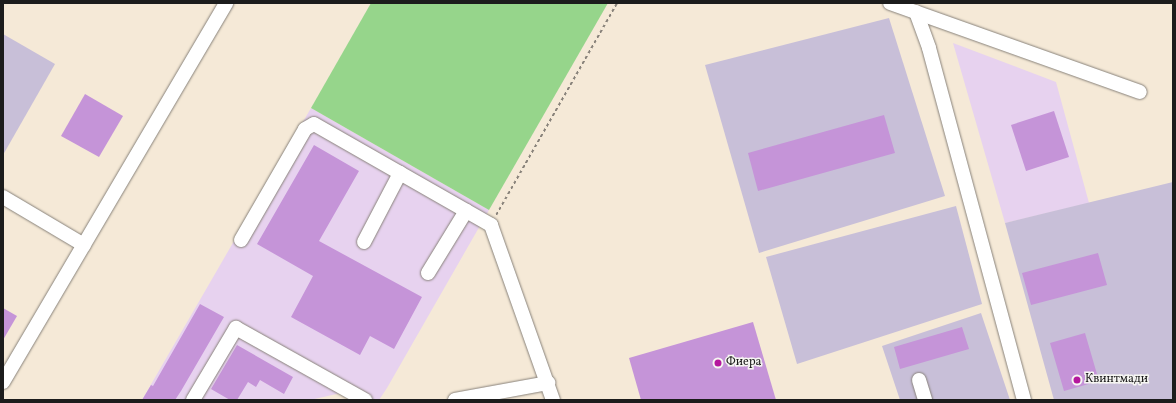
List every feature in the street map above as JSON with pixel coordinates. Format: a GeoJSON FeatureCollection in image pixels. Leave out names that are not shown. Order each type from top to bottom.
{"type":"FeatureCollection","features":[{"type":"Feature","properties":{"kind":"street"},"geometry":{"type":"LineString","coordinates":[[3,382],[226,3]]}},
{"type":"Feature","properties":{"kind":"street"},"geometry":{"type":"LineString","coordinates":[[890,3],[1140,92]]}},
{"type":"Feature","properties":{"kind":"street"},"geometry":{"type":"LineString","coordinates":[[916,12],[929,48],[1024,400]]}},
{"type":"Feature","properties":{"kind":"street"},"geometry":{"type":"LineString","coordinates":[[241,240],[306,129],[314,124],[491,225],[553,400]]}},
{"type":"Feature","properties":{"kind":"street"},"geometry":{"type":"LineString","coordinates":[[364,242],[400,173]]}},
{"type":"Feature","properties":{"kind":"street"},"geometry":{"type":"LineString","coordinates":[[3,197],[84,245]]}},
{"type":"Feature","properties":{"kind":"street"},"geometry":{"type":"LineString","coordinates":[[428,273],[466,211]]}},
{"type":"Feature","properties":{"kind":"street"},"geometry":{"type":"LineString","coordinates":[[193,400],[236,328],[365,400]]}},
{"type":"Feature","properties":{"kind":"street"},"geometry":{"type":"LineString","coordinates":[[919,380],[925,400]]}},
{"type":"Feature","properties":{"kind":"street"},"geometry":{"type":"LineString","coordinates":[[455,400],[548,383]]}},
{"type":"Feature","properties":{"kind":"path"},"geometry":{"type":"LineString","coordinates":[[491,225],[617,3]]}},
{"type":"Feature","properties":{"kind":"shaded area"},"geometry":{"type":"Polygon","coordinates":[[[889,18],[945,196],[759,253],[705,65],[889,18]]]}},
{"type":"Feature","properties":{"kind":"shaded area"},"geometry":{"type":"Polygon","coordinates":[[[3,34],[55,64],[3,155],[3,34]]]}},
{"type":"Feature","properties":{"kind":"shaded area"},"geometry":{"type":"Polygon","coordinates":[[[953,43],[1056,82],[1089,203],[1005,223],[953,43]]]}},
{"type":"Feature","properties":{"kind":"shaded area"},"geometry":{"type":"Polygon","coordinates":[[[311,108],[489,210],[387,388],[379,400],[355,400],[341,393],[310,400],[142,400],[311,108]]]}},
{"type":"Feature","properties":{"kind":"shaded area"},"geometry":{"type":"Polygon","coordinates":[[[1173,182],[1173,400],[1054,400],[1005,223],[1173,182]]]}},
{"type":"Feature","properties":{"kind":"shaded area"},"geometry":{"type":"Polygon","coordinates":[[[956,206],[982,304],[797,364],[766,257],[956,206]]]}},
{"type":"Feature","properties":{"kind":"shaded area"},"geometry":{"type":"Polygon","coordinates":[[[981,313],[1010,400],[900,400],[882,346],[981,313]]]}},
{"type":"Feature","properties":{"kind":"green space"},"geometry":{"type":"Polygon","coordinates":[[[371,3],[608,3],[489,210],[311,108],[371,3]]]}},
{"type":"Feature","properties":{"kind":"building"},"geometry":{"type":"Polygon","coordinates":[[[85,94],[123,116],[99,157],[61,136],[85,94]]]}},
{"type":"Feature","properties":{"kind":"building"},"geometry":{"type":"Polygon","coordinates":[[[1054,111],[1069,157],[1026,171],[1011,125],[1054,111]]]}},
{"type":"Feature","properties":{"kind":"building"},"geometry":{"type":"Polygon","coordinates":[[[884,115],[895,153],[758,191],[748,153],[884,115]]]}},
{"type":"Feature","properties":{"kind":"building"},"geometry":{"type":"Polygon","coordinates":[[[314,145],[359,171],[319,241],[422,297],[394,349],[370,336],[360,355],[291,317],[313,276],[257,244],[314,145]]]}},
{"type":"Feature","properties":{"kind":"building"},"geometry":{"type":"Polygon","coordinates":[[[1098,253],[1107,285],[1031,305],[1022,273],[1098,253]]]}},
{"type":"Feature","properties":{"kind":"building"},"geometry":{"type":"Polygon","coordinates":[[[200,304],[224,317],[181,391],[175,400],[142,400],[151,385],[153,386],[200,304]]]}},
{"type":"Feature","properties":{"kind":"building"},"geometry":{"type":"Polygon","coordinates":[[[3,308],[17,316],[3,340],[3,308]]]}},
{"type":"Feature","properties":{"kind":"building"},"geometry":{"type":"Polygon","coordinates":[[[753,322],[776,400],[641,400],[629,358],[753,322]]]}},
{"type":"Feature","properties":{"kind":"building"},"geometry":{"type":"Polygon","coordinates":[[[962,327],[969,349],[900,369],[894,347],[962,327]]]}},
{"type":"Feature","properties":{"kind":"building"},"geometry":{"type":"Polygon","coordinates":[[[1085,333],[1099,381],[1064,391],[1050,343],[1085,333]]]}},
{"type":"Feature","properties":{"kind":"building"},"geometry":{"type":"Polygon","coordinates":[[[237,345],[293,377],[284,394],[260,380],[256,387],[248,382],[237,400],[230,400],[211,389],[237,345]]]}},
{"type":"Feature","properties":{"kind":"place","name":"Фиера"},"geometry":{"type":"Point","coordinates":[718,363]}},
{"type":"Feature","properties":{"kind":"place","name":"Квинтмади"},"geometry":{"type":"Point","coordinates":[1077,380]}}]}
